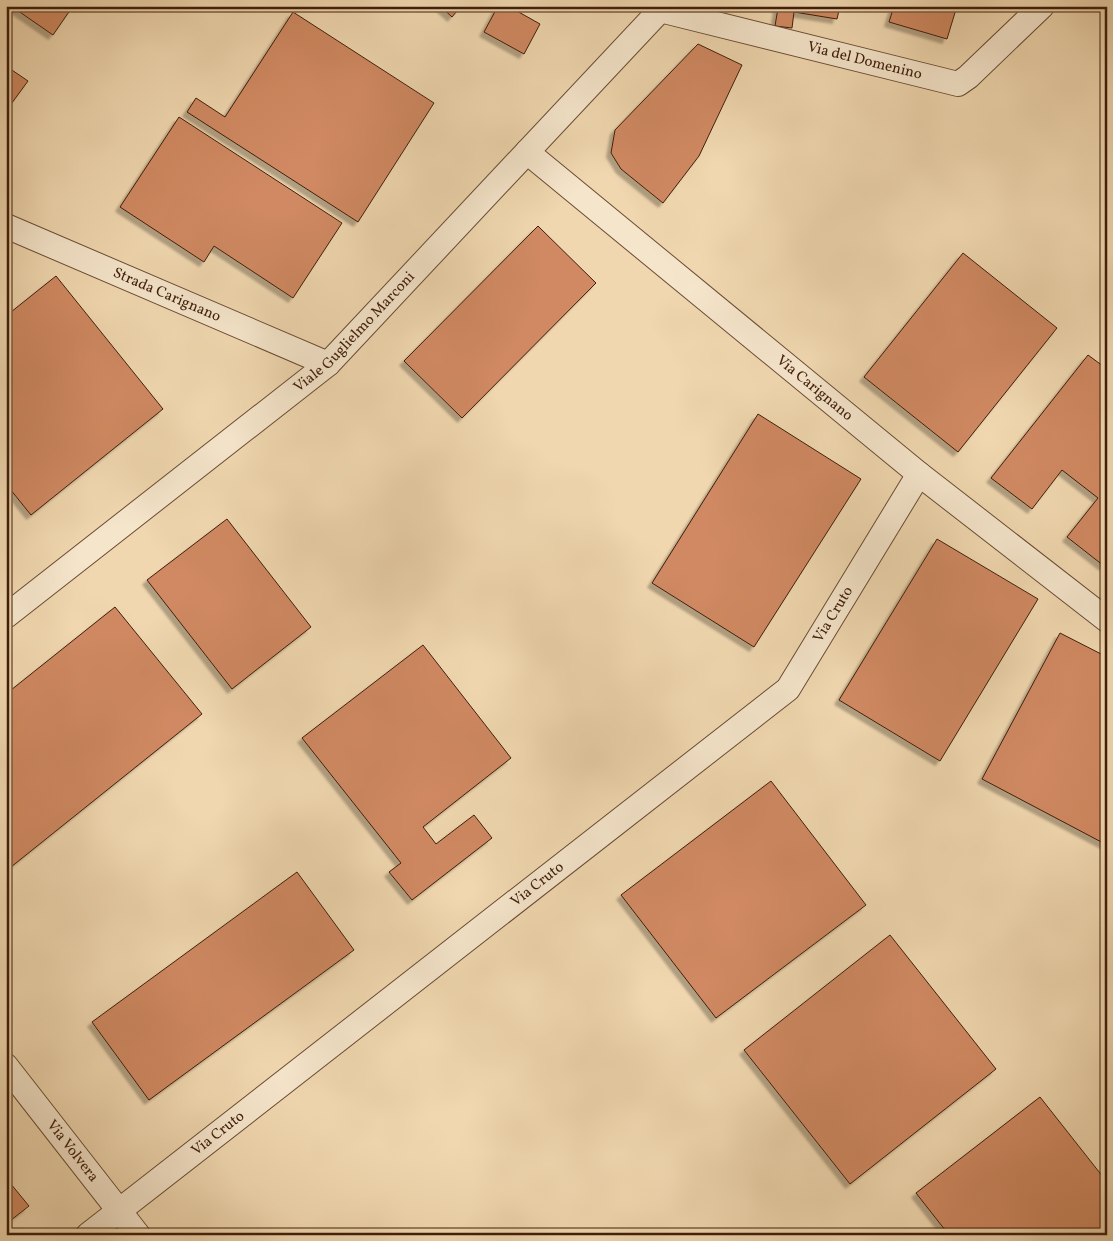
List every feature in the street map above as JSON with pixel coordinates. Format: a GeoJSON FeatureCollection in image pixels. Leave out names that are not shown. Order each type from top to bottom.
{"type":"FeatureCollection","features":[{"type":"Feature","properties":{"kind":"street","name":"Via del Domenino"},"geometry":{"type":"LineString","coordinates":[[662,8],[958,84],[968,77],[1042,6]]}},
{"type":"Feature","properties":{"kind":"street","name":"Viale Guglielmo Marconi"},"geometry":{"type":"LineString","coordinates":[[6,616],[328,364],[662,8]]}},
{"type":"Feature","properties":{"kind":"street","name":"Via Carignano"},"geometry":{"type":"LineString","coordinates":[[527,152],[920,474],[1107,620]]}},
{"type":"Feature","properties":{"kind":"street","name":"Strada Carignano"},"geometry":{"type":"LineString","coordinates":[[6,226],[328,364]]}},
{"type":"Feature","properties":{"kind":"street","name":"Via Cruto"},"geometry":{"type":"LineString","coordinates":[[88,1235],[788,689],[920,474]]}},
{"type":"Feature","properties":{"kind":"street","name":"Via Volvera"},"geometry":{"type":"LineString","coordinates":[[6,1066],[138,1235]]}},
{"type":"Feature","properties":{"kind":"building"},"geometry":{"type":"Polygon","coordinates":[[[11,6],[73,6],[53,35],[11,6]]]}},
{"type":"Feature","properties":{"kind":"building"},"geometry":{"type":"Polygon","coordinates":[[[440,6],[461,6],[452,17],[440,6]]]}},
{"type":"Feature","properties":{"kind":"building"},"geometry":{"type":"Polygon","coordinates":[[[498,6],[508,6],[540,24],[524,54],[484,32],[498,6]]]}},
{"type":"Feature","properties":{"kind":"building"},"geometry":{"type":"Polygon","coordinates":[[[775,6],[840,6],[837,19],[794,12],[792,28],[775,26],[778,8],[775,6]]]}},
{"type":"Feature","properties":{"kind":"building"},"geometry":{"type":"Polygon","coordinates":[[[894,6],[957,6],[947,39],[889,22],[894,6]]]}},
{"type":"Feature","properties":{"kind":"building"},"geometry":{"type":"Polygon","coordinates":[[[293,12],[434,103],[358,222],[187,112],[196,98],[225,117],[293,12]]]}},
{"type":"Feature","properties":{"kind":"building"},"geometry":{"type":"Polygon","coordinates":[[[698,44],[742,65],[699,156],[663,203],[621,169],[611,153],[615,130],[698,44]]]}},
{"type":"Feature","properties":{"kind":"building"},"geometry":{"type":"Polygon","coordinates":[[[6,66],[28,81],[6,111],[6,66]]]}},
{"type":"Feature","properties":{"kind":"building"},"geometry":{"type":"Polygon","coordinates":[[[179,117],[342,223],[293,298],[214,246],[204,262],[120,207],[179,117]]]}},
{"type":"Feature","properties":{"kind":"building"},"geometry":{"type":"Polygon","coordinates":[[[538,226],[596,283],[462,418],[404,361],[538,226]]]}},
{"type":"Feature","properties":{"kind":"building"},"geometry":{"type":"Polygon","coordinates":[[[963,253],[1057,328],[958,452],[864,377],[963,253]]]}},
{"type":"Feature","properties":{"kind":"building"},"geometry":{"type":"Polygon","coordinates":[[[56,276],[163,409],[31,515],[6,484],[6,316],[56,276]]]}},
{"type":"Feature","properties":{"kind":"building"},"geometry":{"type":"Polygon","coordinates":[[[1088,355],[1107,369],[1107,562],[1104,566],[1067,537],[1098,498],[1062,470],[1032,509],[991,478],[1088,355]]]}},
{"type":"Feature","properties":{"kind":"building"},"geometry":{"type":"Polygon","coordinates":[[[758,414],[861,479],[754,647],[652,583],[758,414]]]}},
{"type":"Feature","properties":{"kind":"building"},"geometry":{"type":"Polygon","coordinates":[[[227,519],[311,627],[232,689],[147,580],[227,519]]]}},
{"type":"Feature","properties":{"kind":"building"},"geometry":{"type":"Polygon","coordinates":[[[937,539],[1038,599],[940,761],[839,700],[937,539]]]}},
{"type":"Feature","properties":{"kind":"building"},"geometry":{"type":"Polygon","coordinates":[[[115,607],[202,714],[6,871],[6,694],[115,607]]]}},
{"type":"Feature","properties":{"kind":"building"},"geometry":{"type":"Polygon","coordinates":[[[1060,633],[1107,657],[1107,845],[982,779],[1060,633]]]}},
{"type":"Feature","properties":{"kind":"building"},"geometry":{"type":"Polygon","coordinates":[[[423,645],[511,758],[423,827],[436,844],[474,815],[492,838],[412,900],[389,872],[401,863],[302,738],[423,645]]]}},
{"type":"Feature","properties":{"kind":"building"},"geometry":{"type":"Polygon","coordinates":[[[771,781],[866,905],[716,1018],[621,895],[771,781]]]}},
{"type":"Feature","properties":{"kind":"building"},"geometry":{"type":"Polygon","coordinates":[[[297,872],[354,950],[149,1100],[92,1022],[297,872]]]}},
{"type":"Feature","properties":{"kind":"building"},"geometry":{"type":"Polygon","coordinates":[[[890,935],[996,1069],[850,1184],[744,1050],[890,935]]]}},
{"type":"Feature","properties":{"kind":"building"},"geometry":{"type":"Polygon","coordinates":[[[1040,1097],[1107,1182],[1107,1235],[949,1235],[916,1193],[1040,1097]]]}},
{"type":"Feature","properties":{"kind":"building"},"geometry":{"type":"Polygon","coordinates":[[[6,1178],[29,1206],[6,1224],[6,1178]]]}}]}
